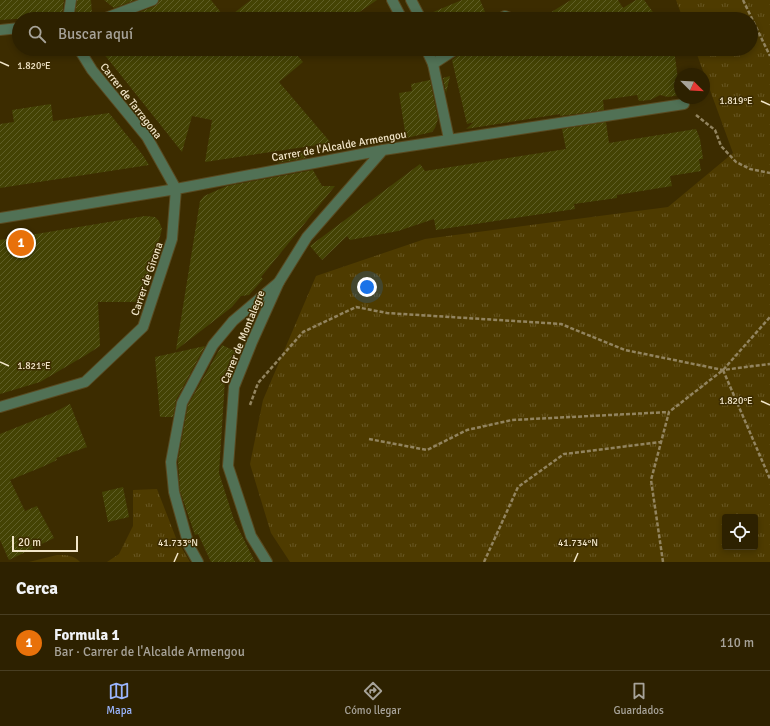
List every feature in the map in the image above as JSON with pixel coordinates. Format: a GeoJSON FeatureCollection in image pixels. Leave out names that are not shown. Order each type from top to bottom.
{"type":"FeatureCollection","features":[{"type":"Feature","properties":{"kind":"street"},"geometry":{"type":"LineString","coordinates":[[69,12],[71,0]]}},
{"type":"Feature","properties":{"kind":"street"},"geometry":{"type":"LineString","coordinates":[[121,12],[153,0]]}},
{"type":"Feature","properties":{"kind":"street"},"geometry":{"type":"LineString","coordinates":[[392,0],[398,12]]}},
{"type":"Feature","properties":{"kind":"street"},"geometry":{"type":"LineString","coordinates":[[411,0],[417,12]]}},
{"type":"Feature","properties":{"kind":"street"},"geometry":{"type":"LineString","coordinates":[[0,30],[12,29]]}},
{"type":"Feature","properties":{"kind":"street","name":"Carrer de Tarragona"},"geometry":{"type":"LineString","coordinates":[[83,56],[92,70],[147,137],[176,189]]}},
{"type":"Feature","properties":{"kind":"street"},"geometry":{"type":"LineString","coordinates":[[429,56],[433,64],[449,139]]}},
{"type":"Feature","properties":{"kind":"street"},"geometry":{"type":"LineString","coordinates":[[433,64],[445,56]]}},
{"type":"Feature","properties":{"kind":"street","name":"Carrer de l'Alcalde Armengou"},"geometry":{"type":"LineString","coordinates":[[0,218],[176,189],[383,150],[684,104]]}},
{"type":"Feature","properties":{"kind":"street","name":"Carrer de Montalegre"},"geometry":{"type":"LineString","coordinates":[[266,562],[251,536],[228,466],[234,387],[279,282],[307,237],[383,150]]}},
{"type":"Feature","properties":{"kind":"street","name":"Carrer de Girona"},"geometry":{"type":"LineString","coordinates":[[0,407],[85,382],[143,328],[172,239],[176,189]]}},
{"type":"Feature","properties":{"kind":"street"},"geometry":{"type":"LineString","coordinates":[[198,562],[189,546],[174,492],[171,462],[182,403],[213,345],[233,321],[279,282]]}},
{"type":"Feature","properties":{"kind":"path"},"geometry":{"type":"LineString","coordinates":[[743,0],[749,12]]}},
{"type":"Feature","properties":{"kind":"path"},"geometry":{"type":"LineString","coordinates":[[758,31],[770,56]]}},
{"type":"Feature","properties":{"kind":"path"},"geometry":{"type":"LineString","coordinates":[[684,104],[715,130],[721,146],[736,162],[750,169],[770,173]]}},
{"type":"Feature","properties":{"kind":"path"},"geometry":{"type":"LineString","coordinates":[[248,410],[258,383],[303,332],[356,307],[387,313],[561,324],[625,350],[723,370],[770,364]]}},
{"type":"Feature","properties":{"kind":"path"},"geometry":{"type":"LineString","coordinates":[[369,439],[427,450],[467,430],[512,420],[669,412],[723,370],[770,316]]}},
{"type":"Feature","properties":{"kind":"path"},"geometry":{"type":"LineString","coordinates":[[723,370],[770,479]]}},
{"type":"Feature","properties":{"kind":"path"},"geometry":{"type":"LineString","coordinates":[[663,562],[651,480],[669,412]]}},
{"type":"Feature","properties":{"kind":"path"},"geometry":{"type":"LineString","coordinates":[[484,562],[518,487],[564,454],[661,442]]}},
{"type":"Feature","properties":{"kind":"green space"},"geometry":{"type":"Polygon","coordinates":[[[676,0],[770,0],[770,562],[290,562],[271,533],[250,464],[263,400],[316,276],[425,239],[668,207],[733,153],[710,90],[710,68],[702,68],[698,56],[758,56],[758,12],[680,12],[676,0]]]}},
{"type":"Feature","properties":{"kind":"green space"},"geometry":{"type":"Polygon","coordinates":[[[157,489],[176,538],[190,562],[107,562],[119,554],[133,526],[133,490],[157,489]]]}},
{"type":"Feature","properties":{"kind":"green space"},"geometry":{"type":"Polygon","coordinates":[[[57,555],[67,555],[80,562],[29,562],[57,555]]]}},
{"type":"Feature","properties":{"kind":"building"},"geometry":{"type":"Polygon","coordinates":[[[0,0],[64,0],[62,12],[12,12],[12,19],[0,20],[0,0]]]}},
{"type":"Feature","properties":{"kind":"building"},"geometry":{"type":"Polygon","coordinates":[[[77,0],[91,0],[92,12],[75,12],[77,0]]]}},
{"type":"Feature","properties":{"kind":"building"},"geometry":{"type":"Polygon","coordinates":[[[104,0],[135,0],[114,8],[104,0]]]}},
{"type":"Feature","properties":{"kind":"building"},"geometry":{"type":"Polygon","coordinates":[[[159,0],[211,0],[220,12],[140,12],[158,4],[159,0]]]}},
{"type":"Feature","properties":{"kind":"building"},"geometry":{"type":"Polygon","coordinates":[[[251,0],[377,0],[359,12],[235,12],[251,0]]]}},
{"type":"Feature","properties":{"kind":"building"},"geometry":{"type":"Polygon","coordinates":[[[462,0],[480,0],[485,12],[433,12],[462,0]]]}},
{"type":"Feature","properties":{"kind":"building"},"geometry":{"type":"Polygon","coordinates":[[[571,0],[618,0],[623,8],[636,0],[644,0],[653,12],[551,12],[571,0]]]}},
{"type":"Feature","properties":{"kind":"building"},"geometry":{"type":"Polygon","coordinates":[[[106,56],[298,56],[303,62],[279,82],[331,143],[205,162],[212,120],[192,116],[182,152],[106,56]]]}},
{"type":"Feature","properties":{"kind":"building"},"geometry":{"type":"Polygon","coordinates":[[[457,56],[675,56],[676,68],[674,68],[674,96],[668,97],[660,95],[650,100],[639,101],[637,95],[603,100],[604,110],[560,116],[560,114],[466,129],[474,122],[467,124],[452,60],[457,56]]]}},
{"type":"Feature","properties":{"kind":"building"},"geometry":{"type":"Polygon","coordinates":[[[450,76],[446,93],[443,78],[450,76]]]}},
{"type":"Feature","properties":{"kind":"building"},"geometry":{"type":"Polygon","coordinates":[[[430,80],[438,119],[435,128],[432,132],[406,138],[399,93],[412,91],[411,84],[430,80]]]}},
{"type":"Feature","properties":{"kind":"building"},"geometry":{"type":"Polygon","coordinates":[[[51,104],[53,121],[109,113],[149,165],[0,188],[0,124],[14,122],[12,110],[51,104]]]}},
{"type":"Feature","properties":{"kind":"building"},"geometry":{"type":"Polygon","coordinates":[[[606,122],[609,143],[696,129],[700,139],[703,159],[699,159],[701,171],[670,176],[672,186],[617,195],[617,198],[574,204],[575,209],[436,230],[434,219],[398,231],[350,240],[347,236],[322,260],[310,246],[420,164],[425,171],[566,149],[562,129],[606,122]]]}},
{"type":"Feature","properties":{"kind":"building"},"geometry":{"type":"Polygon","coordinates":[[[302,152],[306,158],[277,163],[302,152]]]}},
{"type":"Feature","properties":{"kind":"building"},"geometry":{"type":"Polygon","coordinates":[[[313,170],[322,186],[335,186],[261,277],[263,279],[249,295],[241,296],[232,307],[176,350],[200,201],[204,196],[227,186],[313,170]]]}},
{"type":"Feature","properties":{"kind":"building"},"geometry":{"type":"Polygon","coordinates":[[[145,216],[155,217],[159,221],[162,229],[142,302],[98,302],[100,346],[40,382],[0,394],[0,240],[145,216]]]}},
{"type":"Feature","properties":{"kind":"building"},"geometry":{"type":"Polygon","coordinates":[[[222,345],[237,352],[225,379],[219,473],[234,520],[255,562],[211,562],[198,534],[195,535],[180,491],[178,460],[188,405],[222,345]]]}},
{"type":"Feature","properties":{"kind":"building"},"geometry":{"type":"Polygon","coordinates":[[[205,346],[176,400],[173,417],[160,417],[155,357],[205,346]]]}},
{"type":"Feature","properties":{"kind":"building"},"geometry":{"type":"Polygon","coordinates":[[[70,404],[87,447],[56,458],[57,460],[10,480],[25,511],[37,506],[54,538],[9,560],[0,540],[0,434],[55,412],[70,404]]]}},
{"type":"Feature","properties":{"kind":"building"},"geometry":{"type":"Polygon","coordinates":[[[123,487],[129,517],[108,522],[102,492],[123,487]]]}},
{"type":"Feature","properties":{"kind":"place","name":"Formula 1"},"geometry":{"type":"Point","coordinates":[21,243]}}]}
